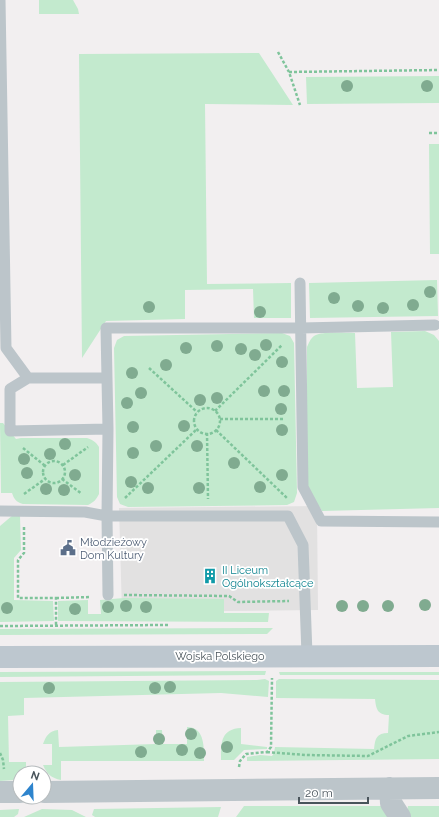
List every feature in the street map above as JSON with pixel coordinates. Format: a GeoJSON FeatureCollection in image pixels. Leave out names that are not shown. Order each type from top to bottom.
{"type":"FeatureCollection","features":[{"type":"Feature","properties":{"kind":"main road","name":"Wojska Polskiego"},"geometry":{"type":"LineString","coordinates":[[0,657],[307,655],[439,656]]}},
{"type":"Feature","properties":{"kind":"street"},"geometry":{"type":"LineString","coordinates":[[390,788],[391,802],[400,817]]}},
{"type":"Feature","properties":{"kind":"street"},"geometry":{"type":"LineString","coordinates":[[52,792],[439,788]]}},
{"type":"Feature","properties":{"kind":"street"},"geometry":{"type":"LineString","coordinates":[[0,792],[12,792]]}},
{"type":"Feature","properties":{"kind":"lane"},"geometry":{"type":"LineString","coordinates":[[0,0],[6,348],[28,378]]}},
{"type":"Feature","properties":{"kind":"lane"},"geometry":{"type":"LineString","coordinates":[[300,283],[303,487],[321,521],[439,522]]}},
{"type":"Feature","properties":{"kind":"lane"},"geometry":{"type":"LineString","coordinates":[[108,595],[108,429],[106,328],[301,328],[435,325]]}},
{"type":"Feature","properties":{"kind":"lane"},"geometry":{"type":"LineString","coordinates":[[107,378],[28,378],[10,389],[10,431],[108,429]]}},
{"type":"Feature","properties":{"kind":"lane"},"geometry":{"type":"LineString","coordinates":[[0,511],[85,512],[107,516],[288,516],[303,545],[307,655]]}},
{"type":"Feature","properties":{"kind":"path"},"geometry":{"type":"LineString","coordinates":[[278,52],[289,72],[300,105]]}},
{"type":"Feature","properties":{"kind":"path"},"geometry":{"type":"LineString","coordinates":[[289,72],[439,70]]}},
{"type":"Feature","properties":{"kind":"path"},"geometry":{"type":"LineString","coordinates":[[429,133],[439,133]]}},
{"type":"Feature","properties":{"kind":"path"},"geometry":{"type":"LineString","coordinates":[[216,411],[301,328]]}},
{"type":"Feature","properties":{"kind":"path"},"geometry":{"type":"LineString","coordinates":[[149,368],[197,412]]}},
{"type":"Feature","properties":{"kind":"path"},"geometry":{"type":"LineString","coordinates":[[204,408],[216,411],[220,419],[216,430],[207,433],[201,432],[197,429],[194,423],[197,412],[204,408]]}},
{"type":"Feature","properties":{"kind":"path"},"geometry":{"type":"LineString","coordinates":[[220,419],[290,420]]}},
{"type":"Feature","properties":{"kind":"path"},"geometry":{"type":"LineString","coordinates":[[124,499],[197,429]]}},
{"type":"Feature","properties":{"kind":"path"},"geometry":{"type":"LineString","coordinates":[[216,430],[287,498]]}},
{"type":"Feature","properties":{"kind":"path"},"geometry":{"type":"LineString","coordinates":[[207,433],[208,500]]}},
{"type":"Feature","properties":{"kind":"path"},"geometry":{"type":"LineString","coordinates":[[53,460],[60,462],[63,465],[65,472],[60,481],[53,483],[48,482],[42,474],[42,469],[46,462],[53,460]]}},
{"type":"Feature","properties":{"kind":"path"},"geometry":{"type":"LineString","coordinates":[[287,498],[289,494]]}},
{"type":"Feature","properties":{"kind":"path"},"geometry":{"type":"LineString","coordinates":[[122,495],[124,499],[129,501]]}},
{"type":"Feature","properties":{"kind":"path"},"geometry":{"type":"LineString","coordinates":[[282,499],[287,498]]}},
{"type":"Feature","properties":{"kind":"path"},"geometry":{"type":"LineString","coordinates":[[200,500],[216,500]]}},
{"type":"Feature","properties":{"kind":"path"},"geometry":{"type":"LineString","coordinates":[[24,511],[24,553],[18,560],[18,598],[56,598],[108,595],[229,596],[238,602],[290,601]]}},
{"type":"Feature","properties":{"kind":"path"},"geometry":{"type":"LineString","coordinates":[[56,598],[56,626]]}},
{"type":"Feature","properties":{"kind":"path"},"geometry":{"type":"LineString","coordinates":[[0,626],[169,625]]}},
{"type":"Feature","properties":{"kind":"path"},"geometry":{"type":"LineString","coordinates":[[267,752],[271,747],[272,677]]}},
{"type":"Feature","properties":{"kind":"path"},"geometry":{"type":"LineString","coordinates":[[239,768],[240,760],[246,754],[267,752],[305,755],[368,756],[408,736],[439,732]]}},
{"type":"Feature","properties":{"kind":"shaded area"},"geometry":{"type":"Polygon","coordinates":[[[317,506],[318,610],[122,612],[119,508],[317,506]]]}},
{"type":"Feature","properties":{"kind":"green space"},"geometry":{"type":"Polygon","coordinates":[[[39,0],[73,0],[79,14],[39,14],[39,0]]]}},
{"type":"Feature","properties":{"kind":"green space"},"geometry":{"type":"Polygon","coordinates":[[[259,53],[293,105],[205,104],[207,284],[291,283],[291,318],[254,318],[253,289],[185,290],[185,319],[106,321],[82,358],[79,54],[259,53]]]}},
{"type":"Feature","properties":{"kind":"green space"},"geometry":{"type":"Polygon","coordinates":[[[439,76],[439,103],[307,104],[306,77],[439,76]]]}},
{"type":"Feature","properties":{"kind":"green space"},"geometry":{"type":"Polygon","coordinates":[[[429,144],[439,144],[439,254],[430,254],[429,144]]]}},
{"type":"Feature","properties":{"kind":"green space"},"geometry":{"type":"Polygon","coordinates":[[[437,280],[438,316],[310,318],[309,283],[437,280]]]}},
{"type":"Feature","properties":{"kind":"green space"},"geometry":{"type":"Polygon","coordinates":[[[425,331],[434,335],[439,341],[439,508],[322,511],[307,488],[307,347],[310,341],[314,336],[322,333],[355,333],[357,388],[393,387],[391,332],[425,331]]]}},
{"type":"Feature","properties":{"kind":"green space"},"geometry":{"type":"Polygon","coordinates":[[[282,333],[290,336],[294,343],[297,493],[294,502],[287,505],[128,507],[120,504],[117,497],[114,348],[117,340],[124,336],[282,333]]]}},
{"type":"Feature","properties":{"kind":"green space"},"geometry":{"type":"Polygon","coordinates":[[[0,423],[3,423],[16,439],[87,438],[94,441],[99,447],[99,494],[96,499],[88,505],[23,504],[16,500],[12,493],[1,493],[0,423]]]}},
{"type":"Feature","properties":{"kind":"green space"},"geometry":{"type":"Polygon","coordinates":[[[13,515],[20,516],[21,550],[14,558],[14,600],[53,601],[54,621],[0,622],[0,526],[13,515]]]}},
{"type":"Feature","properties":{"kind":"green space"},"geometry":{"type":"Polygon","coordinates":[[[124,598],[224,599],[224,613],[269,613],[268,622],[58,621],[58,601],[88,600],[88,614],[101,614],[100,600],[124,598]]]}},
{"type":"Feature","properties":{"kind":"green space"},"geometry":{"type":"Polygon","coordinates":[[[273,628],[267,634],[0,635],[0,629],[273,628]]]}},
{"type":"Feature","properties":{"kind":"green space"},"geometry":{"type":"Polygon","coordinates":[[[266,671],[265,675],[0,677],[0,672],[266,671]]]}},
{"type":"Feature","properties":{"kind":"green space"},"geometry":{"type":"Polygon","coordinates":[[[279,672],[439,672],[439,675],[280,675],[279,672]]]}},
{"type":"Feature","properties":{"kind":"green space"},"geometry":{"type":"Polygon","coordinates":[[[265,679],[269,681],[268,697],[221,693],[24,698],[24,715],[8,716],[9,762],[26,762],[26,765],[12,765],[12,780],[0,781],[0,682],[265,679]]]}},
{"type":"Feature","properties":{"kind":"green space"},"geometry":{"type":"Polygon","coordinates":[[[279,679],[439,680],[439,759],[247,761],[247,757],[260,755],[272,756],[275,747],[374,749],[377,737],[381,734],[388,733],[389,715],[382,714],[378,710],[375,699],[276,698],[276,681],[279,679]]]}},
{"type":"Feature","properties":{"kind":"green space"},"geometry":{"type":"Polygon","coordinates":[[[187,727],[197,730],[202,739],[204,761],[61,761],[61,780],[52,776],[52,744],[43,744],[48,734],[52,731],[58,730],[59,747],[156,744],[156,730],[162,730],[163,744],[187,744],[187,727]]]}},
{"type":"Feature","properties":{"kind":"green space"},"geometry":{"type":"Polygon","coordinates":[[[241,728],[241,744],[267,747],[267,749],[244,750],[234,760],[221,760],[221,748],[225,734],[234,729],[241,728]]]}},
{"type":"Feature","properties":{"kind":"green space"},"geometry":{"type":"Polygon","coordinates":[[[244,806],[388,806],[394,817],[236,817],[244,806]]]}},
{"type":"Feature","properties":{"kind":"green space"},"geometry":{"type":"Polygon","coordinates":[[[408,806],[439,806],[439,817],[409,817],[407,811],[408,806]]]}},
{"type":"Feature","properties":{"kind":"green space"},"geometry":{"type":"Polygon","coordinates":[[[221,807],[218,817],[95,817],[92,815],[94,809],[221,807]]]}},
{"type":"Feature","properties":{"kind":"green space"},"geometry":{"type":"Polygon","coordinates":[[[19,809],[18,814],[14,817],[0,817],[0,810],[19,809]]]}},
{"type":"Feature","properties":{"kind":"green space"},"geometry":{"type":"Polygon","coordinates":[[[42,809],[72,810],[86,817],[24,817],[42,809]]]}},
{"type":"Feature","properties":{"kind":"place","name":"Młodzieżowy Dom Kultury"},"geometry":{"type":"Point","coordinates":[68,548]}},
{"type":"Feature","properties":{"kind":"place","name":"II Liceum Ogólnokształcące"},"geometry":{"type":"Point","coordinates":[210,576]}}]}
